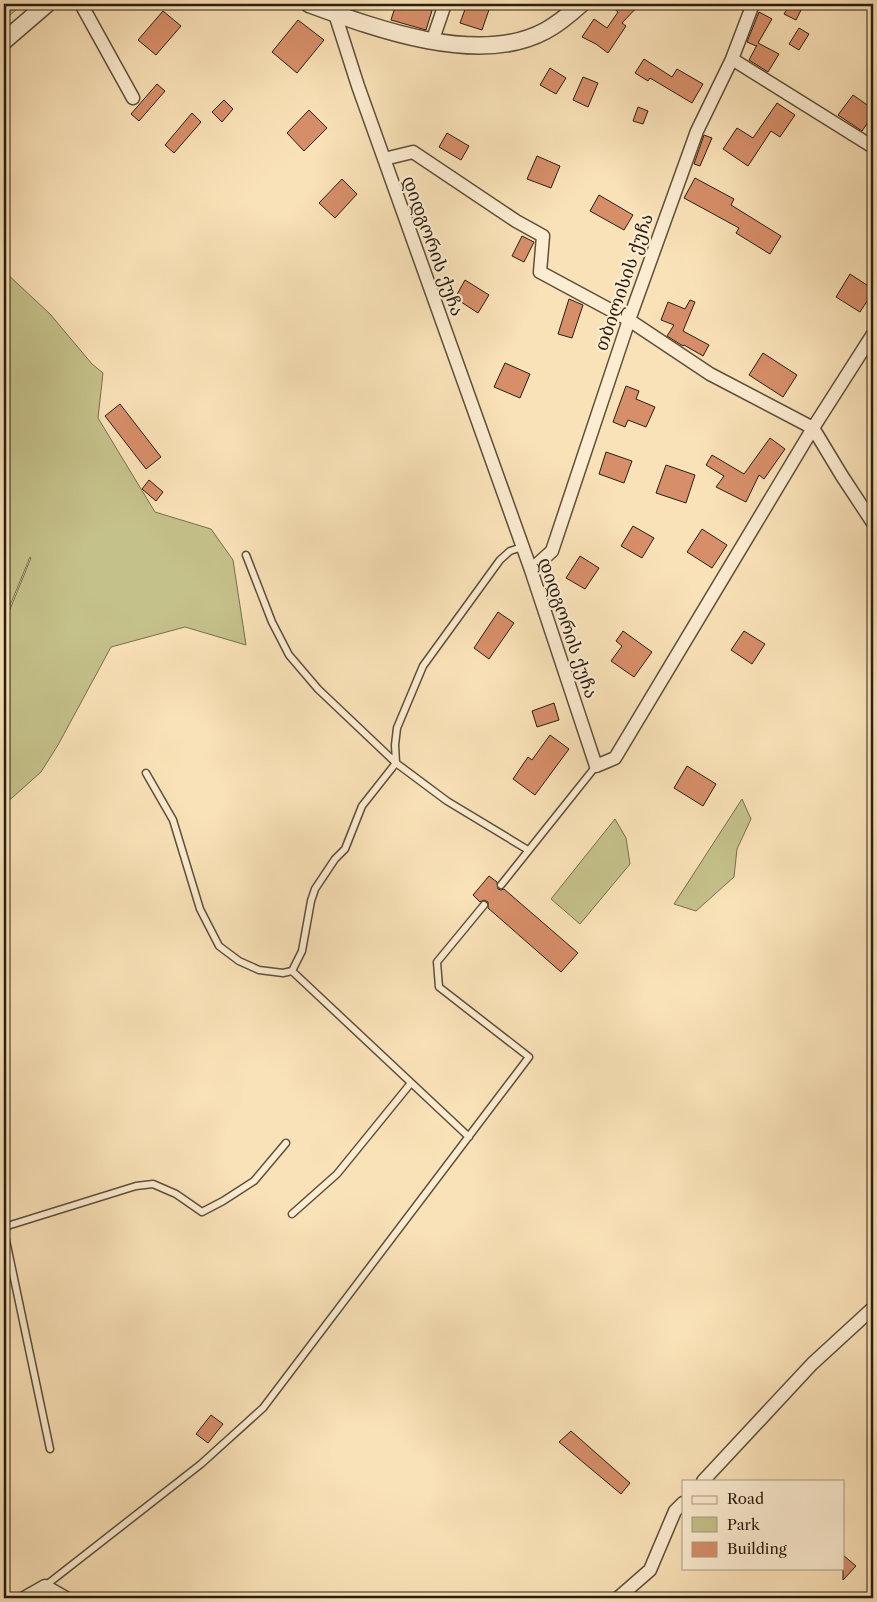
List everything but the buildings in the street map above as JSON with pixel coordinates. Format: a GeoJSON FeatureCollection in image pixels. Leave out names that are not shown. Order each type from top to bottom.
{"type":"FeatureCollection","features":[{"type":"Feature","properties":{"kind":"street"},"geometry":{"type":"LineString","coordinates":[[4,41],[47,4]]}},
{"type":"Feature","properties":{"kind":"street"},"geometry":{"type":"LineString","coordinates":[[81,4],[133,98]]}},
{"type":"Feature","properties":{"kind":"street"},"geometry":{"type":"LineString","coordinates":[[309,4],[374,27],[432,42],[459,45],[494,45],[520,41],[544,32],[568,16],[581,4]]}},
{"type":"Feature","properties":{"kind":"street"},"geometry":{"type":"LineString","coordinates":[[432,42],[445,4]]}},
{"type":"Feature","properties":{"kind":"street","name":"თბილისის ქუჩა"},"geometry":{"type":"LineString","coordinates":[[531,570],[552,551],[629,320],[697,131],[732,59],[753,4]]}},
{"type":"Feature","properties":{"kind":"street","name":"დიდგორის ქუჩა"},"geometry":{"type":"LineString","coordinates":[[335,14],[384,160],[531,570],[596,766]]}},
{"type":"Feature","properties":{"kind":"street"},"geometry":{"type":"LineString","coordinates":[[732,59],[873,146]]}},
{"type":"Feature","properties":{"kind":"street"},"geometry":{"type":"LineString","coordinates":[[384,160],[413,152],[516,221],[543,236],[540,272],[629,320],[710,374],[813,428],[873,523]]}},
{"type":"Feature","properties":{"kind":"street"},"geometry":{"type":"LineString","coordinates":[[596,766],[615,758],[813,428],[873,334]]}},
{"type":"Feature","properties":{"kind":"street"},"geometry":{"type":"LineString","coordinates":[[705,1480],[812,1364],[873,1308]]}},
{"type":"Feature","properties":{"kind":"street"},"geometry":{"type":"LineString","coordinates":[[618,1598],[650,1570],[675,1511],[682,1503]]}},
{"type":"Feature","properties":{"kind":"street"},"geometry":{"type":"LineString","coordinates":[[24,1598],[45,1586],[66,1598]]}},
{"type":"Feature","properties":{"kind":"lane"},"geometry":{"type":"LineString","coordinates":[[292,971],[302,951],[315,889],[335,859],[345,849],[362,806],[396,762],[395,745],[398,728],[423,666],[500,560],[510,551],[522,547]]}},
{"type":"Feature","properties":{"kind":"lane"},"geometry":{"type":"LineString","coordinates":[[246,555],[272,622],[289,655],[318,689],[396,762],[447,801],[528,850]]}},
{"type":"Feature","properties":{"kind":"lane"},"geometry":{"type":"LineString","coordinates":[[500,886],[596,766]]}},
{"type":"Feature","properties":{"kind":"lane"},"geometry":{"type":"LineString","coordinates":[[146,773],[173,820],[200,910],[219,946],[239,961],[259,970],[283,973],[292,971]]}},
{"type":"Feature","properties":{"kind":"lane"},"geometry":{"type":"LineString","coordinates":[[45,1586],[201,1464],[263,1408],[528,1057],[439,987],[437,962],[484,905]]}},
{"type":"Feature","properties":{"kind":"lane"},"geometry":{"type":"LineString","coordinates":[[292,971],[468,1137]]}},
{"type":"Feature","properties":{"kind":"lane"},"geometry":{"type":"LineString","coordinates":[[292,1214],[337,1174],[411,1083]]}},
{"type":"Feature","properties":{"kind":"lane"},"geometry":{"type":"LineString","coordinates":[[4,1227],[136,1186],[152,1184],[176,1194],[202,1212],[254,1181],[286,1143]]}},
{"type":"Feature","properties":{"kind":"lane"},"geometry":{"type":"LineString","coordinates":[[4,1232],[50,1449]]}},
{"type":"Feature","properties":{"kind":"green space"},"geometry":{"type":"Polygon","coordinates":[[[4,4],[23,4],[4,20],[4,4]]]}},
{"type":"Feature","properties":{"kind":"green space"},"geometry":{"type":"Polygon","coordinates":[[[4,271],[50,314],[92,364],[103,373],[98,418],[155,512],[211,529],[233,560],[246,645],[185,627],[111,647],[58,745],[41,772],[4,805],[4,624],[31,558],[4,620],[4,271]]]}},
{"type":"Feature","properties":{"kind":"green space"},"geometry":{"type":"Polygon","coordinates":[[[742,799],[751,819],[737,849],[734,877],[696,911],[674,904],[742,799]]]}},
{"type":"Feature","properties":{"kind":"green space"},"geometry":{"type":"Polygon","coordinates":[[[615,819],[626,838],[630,864],[580,924],[551,899],[615,819]]]}}]}
